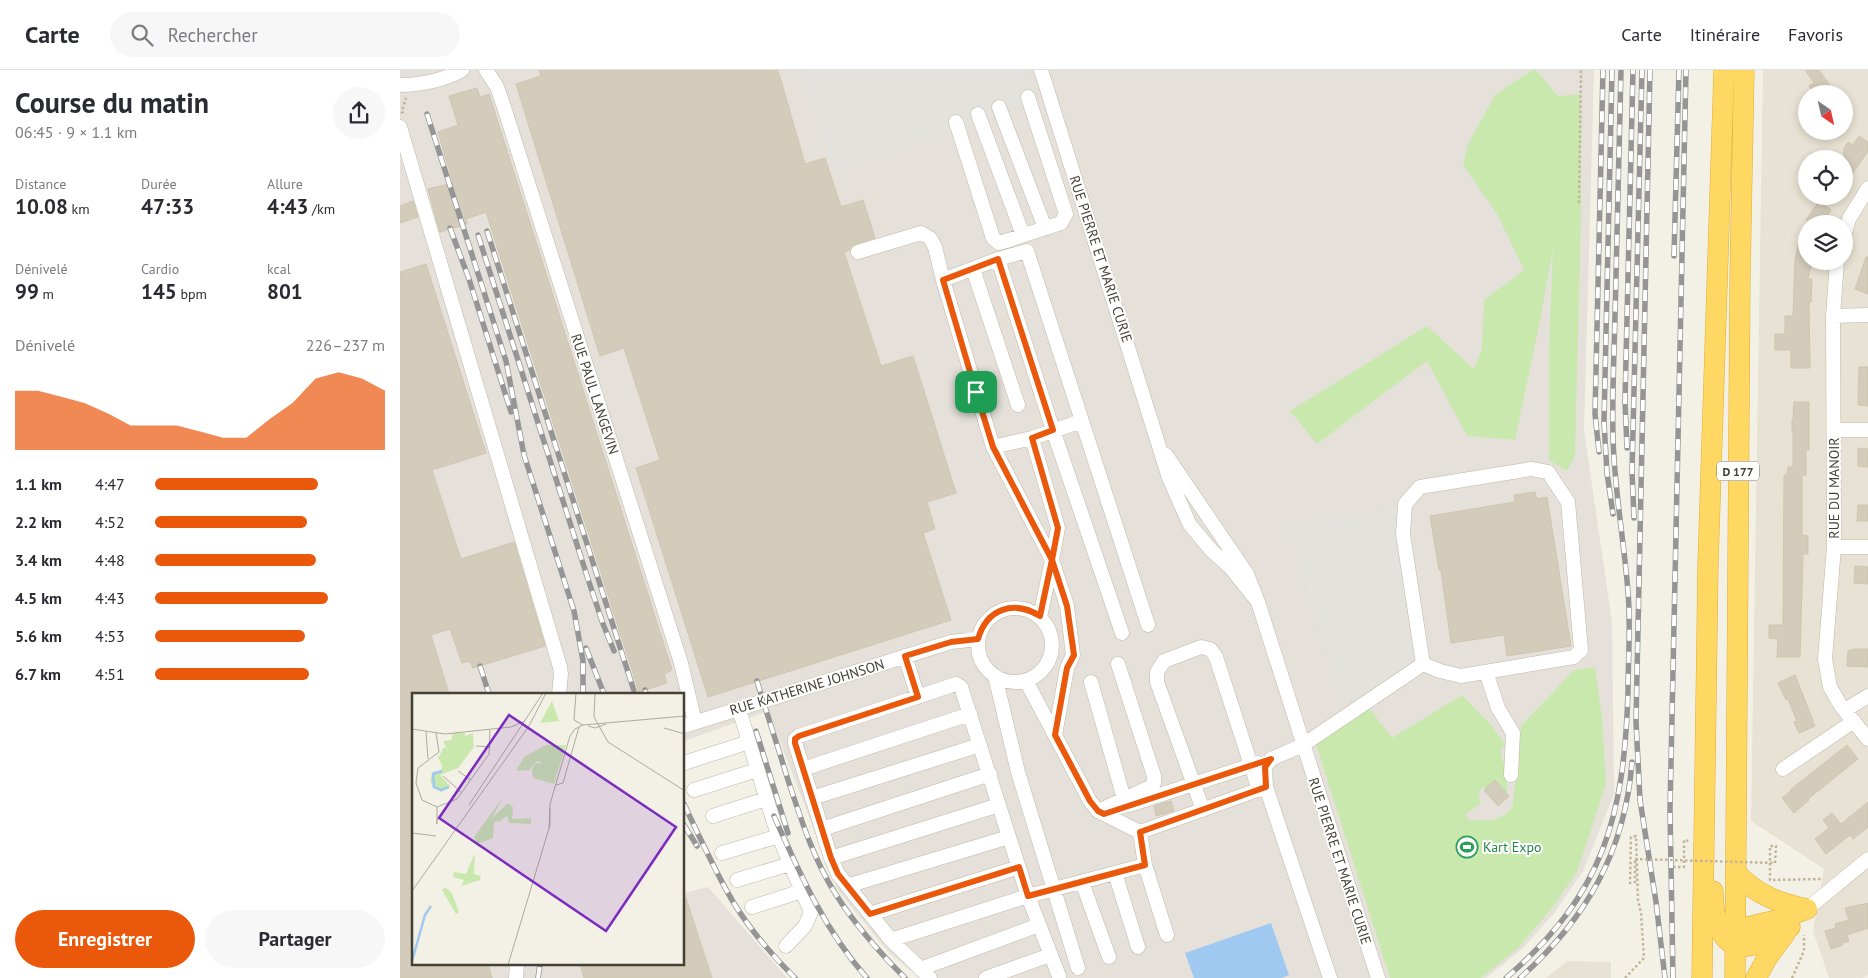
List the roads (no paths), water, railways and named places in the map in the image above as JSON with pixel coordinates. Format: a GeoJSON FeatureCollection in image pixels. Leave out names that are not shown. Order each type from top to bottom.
{"type":"FeatureCollection","features":[{"type":"Feature","properties":{"kind":"highway","name":"D 177"},"geometry":{"type":"LineString","coordinates":[[1708,564],[1724,70]]}},
{"type":"Feature","properties":{"kind":"highway","name":"D 177"},"geometry":{"type":"LineString","coordinates":[[1735,978],[1732,937],[1736,873],[1740,288],[1744,70]]}},
{"type":"Feature","properties":{"kind":"highway"},"geometry":{"type":"LineString","coordinates":[[1708,564],[1713,906],[1716,917],[1732,937],[1745,946],[1781,933],[1797,930]]}},
{"type":"Feature","properties":{"kind":"highway"},"geometry":{"type":"LineString","coordinates":[[1703,978],[1708,564]]}},
{"type":"Feature","properties":{"kind":"highway"},"geometry":{"type":"LineString","coordinates":[[1736,873],[1753,889],[1766,896],[1781,903],[1807,909]]}},
{"type":"Feature","properties":{"kind":"highway"},"geometry":{"type":"LineString","coordinates":[[1703,978],[1713,952],[1732,937],[1807,909]]}},
{"type":"Feature","properties":{"kind":"highway"},"geometry":{"type":"LineString","coordinates":[[1756,978],[1772,950],[1797,930],[1807,909]]}},
{"type":"Feature","properties":{"kind":"street"},"geometry":{"type":"LineString","coordinates":[[400,85],[410,85],[448,76],[462,70]]}},
{"type":"Feature","properties":{"kind":"street","name":"RUE PAUL LANGEVIN"},"geometry":{"type":"LineString","coordinates":[[486,70],[497,87],[504,106],[681,663],[685,693]]}},
{"type":"Feature","properties":{"kind":"street","name":"RUE PIERRE ET MARIE CURIE"},"geometry":{"type":"LineString","coordinates":[[1042,70],[1169,478],[1190,525],[1212,551],[1230,567],[1258,602]]}},
{"type":"Feature","properties":{"kind":"street"},"geometry":{"type":"LineString","coordinates":[[956,122],[993,238],[999,243],[1061,223],[1066,214],[1028,97],[1052,102]]}},
{"type":"Feature","properties":{"kind":"street"},"geometry":{"type":"LineString","coordinates":[[999,107],[1045,228]]}},
{"type":"Feature","properties":{"kind":"street"},"geometry":{"type":"LineString","coordinates":[[978,114],[1023,235]]}},
{"type":"Feature","properties":{"kind":"street"},"geometry":{"type":"LineString","coordinates":[[400,128],[560,667],[559,693]]}},
{"type":"Feature","properties":{"kind":"street"},"geometry":{"type":"LineString","coordinates":[[1851,215],[1868,188]]}},
{"type":"Feature","properties":{"kind":"street"},"geometry":{"type":"LineString","coordinates":[[858,252],[921,233],[930,238],[936,247],[943,280],[993,447],[1052,560],[1067,606],[1074,655],[1067,668],[1055,735]]}},
{"type":"Feature","properties":{"kind":"street"},"geometry":{"type":"LineString","coordinates":[[943,280],[998,259],[1027,251],[1148,625]]}},
{"type":"Feature","properties":{"kind":"street"},"geometry":{"type":"LineString","coordinates":[[998,259],[1053,430],[1122,633]]}},
{"type":"Feature","properties":{"kind":"street"},"geometry":{"type":"LineString","coordinates":[[973,269],[1018,405]]}},
{"type":"Feature","properties":{"kind":"street","name":"RUE DU MANOIR"},"geometry":{"type":"LineString","coordinates":[[1836,270],[1833,316],[1835,430],[1834,547],[1826,660],[1830,687],[1868,739]]}},
{"type":"Feature","properties":{"kind":"street"},"geometry":{"type":"LineString","coordinates":[[1833,316],[1868,315]]}},
{"type":"Feature","properties":{"kind":"street"},"geometry":{"type":"LineString","coordinates":[[993,447],[1032,438],[1082,421]]}},
{"type":"Feature","properties":{"kind":"street","name":"RUE DU MANOIR"},"geometry":{"type":"LineString","coordinates":[[1835,430],[1868,430]]}},
{"type":"Feature","properties":{"kind":"street"},"geometry":{"type":"LineString","coordinates":[[1032,438],[1058,528],[1040,616]]}},
{"type":"Feature","properties":{"kind":"street","name":"RUE PIERRE ET MARIE CURIE"},"geometry":{"type":"LineString","coordinates":[[1161,448],[1243,568],[1258,602],[1378,978]]}},
{"type":"Feature","properties":{"kind":"street"},"geometry":{"type":"LineString","coordinates":[[1531,469],[1548,472],[1568,502],[1581,650],[1574,657],[1461,676],[1440,671],[1423,664],[1403,534],[1405,504],[1420,487],[1531,469]]}},
{"type":"Feature","properties":{"kind":"street","name":"RUE DU MANOIR"},"geometry":{"type":"LineString","coordinates":[[1834,547],[1868,547]]}},
{"type":"Feature","properties":{"kind":"street"},"geometry":{"type":"LineString","coordinates":[[1008,608],[1029,610],[1040,616],[1051,633],[1052,653],[1047,665],[1038,675],[1026,681],[1007,682],[994,676],[985,667],[978,652],[978,639],[986,621],[996,612],[1008,608]]}},
{"type":"Feature","properties":{"kind":"street","name":"RUE KATHERINE JOHNSON"},"geometry":{"type":"LineString","coordinates":[[689,724],[951,642],[978,639]]}},
{"type":"Feature","properties":{"kind":"street"},"geometry":{"type":"LineString","coordinates":[[1203,810],[1157,682],[1157,672],[1164,661],[1202,646],[1210,649],[1216,657],[1251,766],[1263,788],[1330,978]]}},
{"type":"Feature","properties":{"kind":"street"},"geometry":{"type":"LineString","coordinates":[[1052,653],[1074,655]]}},
{"type":"Feature","properties":{"kind":"street"},"geometry":{"type":"LineString","coordinates":[[905,656],[918,697]]}},
{"type":"Feature","properties":{"kind":"street"},"geometry":{"type":"LineString","coordinates":[[1101,812],[1124,799],[1150,788],[1154,783],[1154,776],[1118,664]]}},
{"type":"Feature","properties":{"kind":"street"},"geometry":{"type":"LineString","coordinates":[[1101,812],[1251,766],[1303,745],[1423,664]]}},
{"type":"Feature","properties":{"kind":"street"},"geometry":{"type":"LineString","coordinates":[[1486,672],[1498,708],[1513,733],[1511,775]]}},
{"type":"Feature","properties":{"kind":"street"},"geometry":{"type":"LineString","coordinates":[[994,676],[1018,772],[1078,968]]}},
{"type":"Feature","properties":{"kind":"street"},"geometry":{"type":"LineString","coordinates":[[1026,681],[1090,801],[1101,812],[1140,832],[1263,788]]}},
{"type":"Feature","properties":{"kind":"street"},"geometry":{"type":"LineString","coordinates":[[1090,682],[1124,799]]}},
{"type":"Feature","properties":{"kind":"street"},"geometry":{"type":"LineString","coordinates":[[1039,926],[925,974],[891,940],[838,874],[831,858],[795,739],[799,736],[918,697],[958,685],[961,687],[990,774],[1008,837],[1058,976]]}},
{"type":"Feature","properties":{"kind":"street","name":"RUE PAUL LANGEVIN"},"geometry":{"type":"LineString","coordinates":[[685,694],[689,724]]}},
{"type":"Feature","properties":{"kind":"street"},"geometry":{"type":"LineString","coordinates":[[1845,710],[1868,696]]}},
{"type":"Feature","properties":{"kind":"street"},"geometry":{"type":"LineString","coordinates":[[739,709],[779,836],[811,912],[805,926],[786,946]]}},
{"type":"Feature","properties":{"kind":"street"},"geometry":{"type":"LineString","coordinates":[[803,769],[970,714]]}},
{"type":"Feature","properties":{"kind":"street"},"geometry":{"type":"LineString","coordinates":[[1784,769],[1854,722]]}},
{"type":"Feature","properties":{"kind":"street"},"geometry":{"type":"LineString","coordinates":[[685,763],[749,742]]}},
{"type":"Feature","properties":{"kind":"street"},"geometry":{"type":"LineString","coordinates":[[812,798],[980,745]]}},
{"type":"Feature","properties":{"kind":"street"},"geometry":{"type":"LineString","coordinates":[[1263,788],[1265,767],[1271,759]]}},
{"type":"Feature","properties":{"kind":"street"},"geometry":{"type":"LineString","coordinates":[[694,790],[757,770]]}},
{"type":"Feature","properties":{"kind":"street"},"geometry":{"type":"LineString","coordinates":[[822,829],[990,774]]}},
{"type":"Feature","properties":{"kind":"street"},"geometry":{"type":"LineString","coordinates":[[713,816],[766,799]]}},
{"type":"Feature","properties":{"kind":"street"},"geometry":{"type":"LineString","coordinates":[[831,858],[999,805]]}},
{"type":"Feature","properties":{"kind":"street"},"geometry":{"type":"LineString","coordinates":[[1140,832],[1145,865],[1168,935]]}},
{"type":"Feature","properties":{"kind":"street"},"geometry":{"type":"LineString","coordinates":[[722,853],[779,836]]}},
{"type":"Feature","properties":{"kind":"street"},"geometry":{"type":"LineString","coordinates":[[847,886],[1008,837]]}},
{"type":"Feature","properties":{"kind":"street"},"geometry":{"type":"LineString","coordinates":[[1807,909],[1868,859]]}},
{"type":"Feature","properties":{"kind":"street"},"geometry":{"type":"LineString","coordinates":[[737,880],[790,864]]}},
{"type":"Feature","properties":{"kind":"street"},"geometry":{"type":"LineString","coordinates":[[891,940],[1028,896],[1145,865]]}},
{"type":"Feature","properties":{"kind":"street"},"geometry":{"type":"LineString","coordinates":[[870,914],[1019,867]]}},
{"type":"Feature","properties":{"kind":"street"},"geometry":{"type":"LineString","coordinates":[[1115,873],[1138,948]]}},
{"type":"Feature","properties":{"kind":"street"},"geometry":{"type":"LineString","coordinates":[[1082,882],[1109,957]]}},
{"type":"Feature","properties":{"kind":"street"},"geometry":{"type":"LineString","coordinates":[[752,907],[802,891]]}},
{"type":"Feature","properties":{"kind":"street"},"geometry":{"type":"LineString","coordinates":[[986,978],[1050,955]]}},
{"type":"Feature","properties":{"kind":"water"},"geometry":{"type":"Polygon","coordinates":[[[1271,923],[1289,975],[1281,978],[1194,978],[1185,953],[1271,923]]]}},
{"type":"Feature","properties":{"kind":"railway"},"geometry":{"type":"LineString","coordinates":[[1599,452],[1595,414],[1603,70]]}},
{"type":"Feature","properties":{"kind":"railway"},"geometry":{"type":"LineString","coordinates":[[1612,70],[1604,422],[1607,473],[1613,514]]}},
{"type":"Feature","properties":{"kind":"railway"},"geometry":{"type":"LineString","coordinates":[[1506,978],[1539,947],[1566,915],[1587,884],[1602,850],[1613,815],[1621,778],[1626,737],[1629,629],[1629,604],[1615,475],[1613,421],[1621,70]]}},
{"type":"Feature","properties":{"kind":"railway"},"geometry":{"type":"LineString","coordinates":[[1627,448],[1625,401],[1633,70]]}},
{"type":"Feature","properties":{"kind":"railway"},"geometry":{"type":"LineString","coordinates":[[1634,518],[1632,471],[1642,70]]}},
{"type":"Feature","properties":{"kind":"railway"},"geometry":{"type":"LineString","coordinates":[[1650,70],[1636,722],[1640,800],[1656,902],[1665,978]]}},
{"type":"Feature","properties":{"kind":"railway"},"geometry":{"type":"LineString","coordinates":[[1674,256],[1679,70]]}},
{"type":"Feature","properties":{"kind":"railway"},"geometry":{"type":"LineString","coordinates":[[1673,978],[1670,810],[1686,70]]}},
{"type":"Feature","properties":{"kind":"railway"},"geometry":{"type":"LineString","coordinates":[[427,114],[506,361],[524,455],[574,611],[583,661],[583,693]]}},
{"type":"Feature","properties":{"kind":"railway"},"geometry":{"type":"LineString","coordinates":[[450,228],[469,279],[511,412]]}},
{"type":"Feature","properties":{"kind":"railway"},"geometry":{"type":"LineString","coordinates":[[487,231],[635,693]]}},
{"type":"Feature","properties":{"kind":"railway"},"geometry":{"type":"LineString","coordinates":[[478,235],[587,576],[614,651]]}},
{"type":"Feature","properties":{"kind":"railway"},"geometry":{"type":"LineString","coordinates":[[586,648],[604,693]]}},
{"type":"Feature","properties":{"kind":"railway"},"geometry":{"type":"LineString","coordinates":[[480,666],[489,693]]}},
{"type":"Feature","properties":{"kind":"railway"},"geometry":{"type":"LineString","coordinates":[[757,681],[788,780],[820,866],[835,893],[859,927],[905,978]]}},
{"type":"Feature","properties":{"kind":"railway"},"geometry":{"type":"LineString","coordinates":[[756,731],[788,833]]}},
{"type":"Feature","properties":{"kind":"railway"},"geometry":{"type":"LineString","coordinates":[[1520,978],[1564,932],[1583,907],[1598,882],[1611,854],[1621,825],[1628,795],[1632,762]]}},
{"type":"Feature","properties":{"kind":"railway"},"geometry":{"type":"LineString","coordinates":[[685,806],[725,888],[739,911],[761,941],[795,978]]}},
{"type":"Feature","properties":{"kind":"railway"},"geometry":{"type":"LineString","coordinates":[[774,816],[814,901],[838,941],[867,978]]}},
{"type":"Feature","properties":{"kind":"railway"},"geometry":{"type":"LineString","coordinates":[[685,827],[697,846]]}},
{"type":"Feature","properties":{"kind":"railway"},"geometry":{"type":"LineString","coordinates":[[538,978],[540,966]]}},
{"type":"Feature","properties":{"kind":"place","name":"Kart Expo"},"geometry":{"type":"Point","coordinates":[1467,847]}}]}
